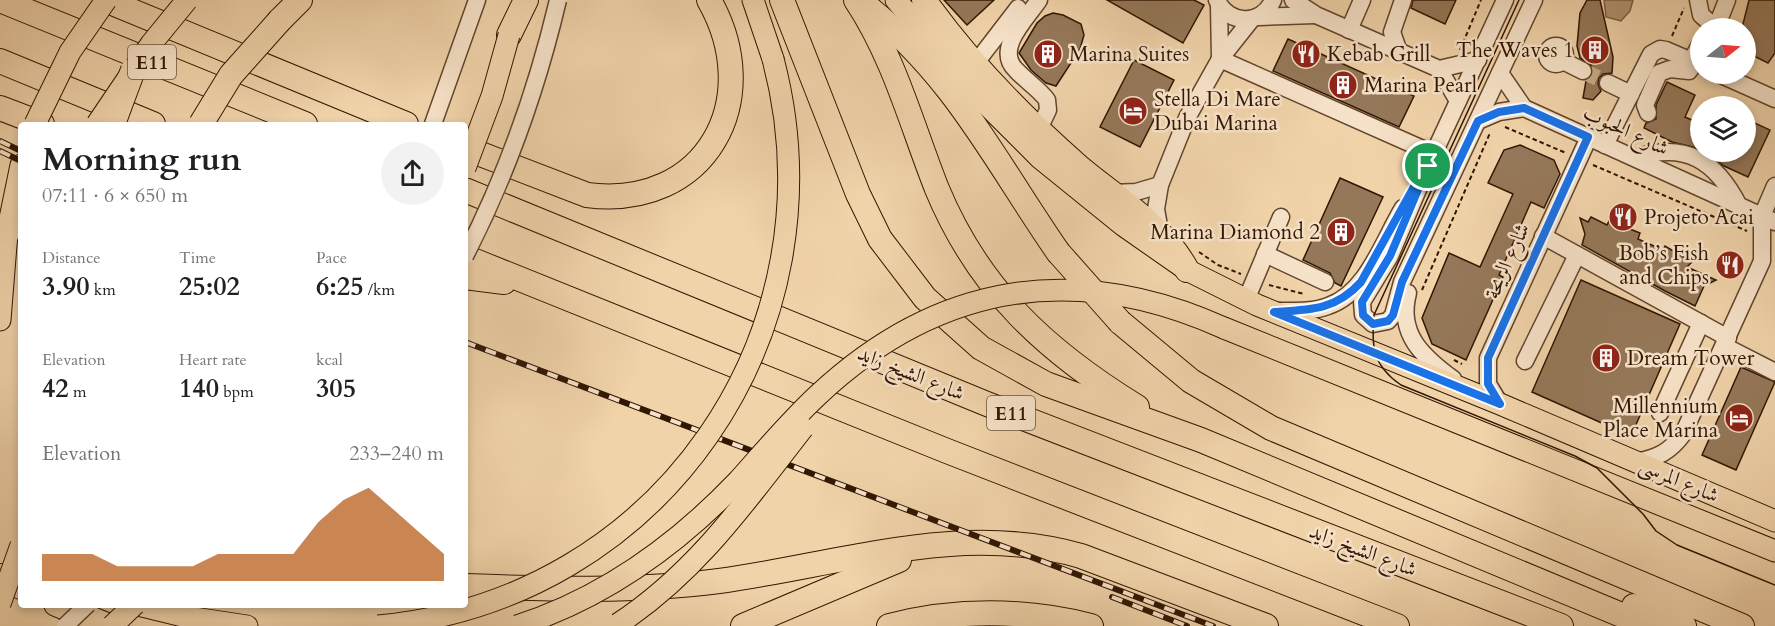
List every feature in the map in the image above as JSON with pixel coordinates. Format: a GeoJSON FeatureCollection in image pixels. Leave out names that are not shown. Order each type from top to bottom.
{"type":"FeatureCollection","features":[{"type":"Feature","properties":{"kind":"highway","name":"E11"},"geometry":{"type":"LineString","coordinates":[[0,0],[300,122]]}},
{"type":"Feature","properties":{"kind":"highway"},"geometry":{"type":"LineString","coordinates":[[105,0],[401,122]]}},
{"type":"Feature","properties":{"kind":"highway"},"geometry":{"type":"LineString","coordinates":[[202,122],[246,56],[300,0]]}},
{"type":"Feature","properties":{"kind":"highway"},"geometry":{"type":"LineString","coordinates":[[509,35],[526,0]]}},
{"type":"Feature","properties":{"kind":"highway"},"geometry":{"type":"LineString","coordinates":[[468,149],[568,188],[597,196],[626,196],[646,192],[681,175],[697,163],[720,131],[728,113],[731,94],[731,54],[718,16],[709,0]]}},
{"type":"Feature","properties":{"kind":"highway"},"geometry":{"type":"LineString","coordinates":[[782,0],[868,217],[894,260],[942,316],[981,348],[1024,373],[1128,415],[1201,440],[1502,563],[1648,626]]}},
{"type":"Feature","properties":{"kind":"highway"},"geometry":{"type":"LineString","coordinates":[[858,0],[884,53],[957,231],[998,294],[1032,330],[1084,372],[1141,409],[1201,440]]}},
{"type":"Feature","properties":{"kind":"highway"},"geometry":{"type":"LineString","coordinates":[[858,0],[900,35],[950,89],[976,123],[1058,252],[1098,300],[1142,343],[1191,381],[1243,414],[1398,484],[1742,626]]}},
{"type":"Feature","properties":{"kind":"highway"},"geometry":{"type":"LineString","coordinates":[[924,0],[975,64],[1039,129],[1190,259]]}},
{"type":"Feature","properties":{"kind":"highway"},"geometry":{"type":"LineString","coordinates":[[0,61],[148,122]]}},
{"type":"Feature","properties":{"kind":"highway"},"geometry":{"type":"LineString","coordinates":[[114,122],[133,70]]}},
{"type":"Feature","properties":{"kind":"highway"},"geometry":{"type":"LineString","coordinates":[[0,108],[37,122]]}},
{"type":"Feature","properties":{"kind":"highway","name":"شارع الشيخ زايد"},"geometry":{"type":"LineString","coordinates":[[468,191],[987,404],[1561,626]]}},
{"type":"Feature","properties":{"kind":"highway"},"geometry":{"type":"LineString","coordinates":[[468,257],[947,451],[1397,626]]}},
{"type":"Feature","properties":{"kind":"highway"},"geometry":{"type":"LineString","coordinates":[[468,277],[530,284]]}},
{"type":"Feature","properties":{"kind":"highway"},"geometry":{"type":"LineString","coordinates":[[468,586],[579,590],[676,586],[758,576],[862,555],[932,548],[957,543],[1007,542],[1057,549],[1266,626]]}},
{"type":"Feature","properties":{"kind":"highway"},"geometry":{"type":"LineString","coordinates":[[743,626],[867,572],[932,548]]}},
{"type":"Feature","properties":{"kind":"highway"},"geometry":{"type":"LineString","coordinates":[[1502,563],[1593,589],[1684,626]]}},
{"type":"Feature","properties":{"kind":"highway"},"geometry":{"type":"LineString","coordinates":[[0,576],[18,585]]}},
{"type":"Feature","properties":{"kind":"highway"},"geometry":{"type":"LineString","coordinates":[[66,608],[111,626]]}},
{"type":"Feature","properties":{"kind":"highway"},"geometry":{"type":"LineString","coordinates":[[889,626],[944,616],[997,613],[1050,618],[1091,626]]}},
{"type":"Feature","properties":{"kind":"main road"},"geometry":{"type":"LineString","coordinates":[[35,122],[70,52],[105,0]]}},
{"type":"Feature","properties":{"kind":"main road"},"geometry":{"type":"LineString","coordinates":[[98,122],[133,70],[187,0]]}},
{"type":"Feature","properties":{"kind":"main road"},"geometry":{"type":"LineString","coordinates":[[468,160],[492,96],[509,35],[515,0]]}},
{"type":"Feature","properties":{"kind":"main road"},"geometry":{"type":"LineString","coordinates":[[378,626],[440,617],[479,606],[517,591],[585,555],[624,528],[668,487],[695,456],[728,407],[754,353],[774,297],[788,208],[788,148],[780,88],[753,0]]}},
{"type":"Feature","properties":{"kind":"main road","name":"شارع المرسى"},"geometry":{"type":"LineString","coordinates":[[896,0],[984,102],[1040,158],[1124,226],[1190,259],[1246,300],[1500,404],[1775,521]]}},
{"type":"Feature","properties":{"kind":"main road"},"geometry":{"type":"LineString","coordinates":[[0,320],[3,242],[18,178]]}},
{"type":"Feature","properties":{"kind":"main road","name":"شارع المرسى"},"geometry":{"type":"LineString","coordinates":[[846,373],[889,339],[938,314],[980,299],[1023,291],[1074,289],[1126,296],[1176,309],[1775,551]]}},
{"type":"Feature","properties":{"kind":"main road"},"geometry":{"type":"LineString","coordinates":[[517,626],[592,595],[663,550],[724,495],[819,394],[846,373]]}},
{"type":"Feature","properties":{"kind":"main road"},"geometry":{"type":"LineString","coordinates":[[614,626],[659,595],[696,561],[726,527],[846,373]]}},
{"type":"Feature","properties":{"kind":"main road"},"geometry":{"type":"LineString","coordinates":[[0,604],[18,553]]}},
{"type":"Feature","properties":{"kind":"main road"},"geometry":{"type":"LineString","coordinates":[[0,555],[18,564]]}},
{"type":"Feature","properties":{"kind":"main road"},"geometry":{"type":"LineString","coordinates":[[111,626],[131,608]]}},
{"type":"Feature","properties":{"kind":"main road"},"geometry":{"type":"LineString","coordinates":[[151,608],[187,617],[247,626]]}},
{"type":"Feature","properties":{"kind":"street"},"geometry":{"type":"LineString","coordinates":[[434,122],[477,0]]}},
{"type":"Feature","properties":{"kind":"street"},"geometry":{"type":"LineString","coordinates":[[468,250],[494,195],[522,126],[558,0]]}},
{"type":"Feature","properties":{"kind":"street"},"geometry":{"type":"LineString","coordinates":[[1039,0],[1009,44],[1008,54],[1014,69],[1047,100],[1048,110],[1039,129]]}},
{"type":"Feature","properties":{"kind":"street"},"geometry":{"type":"LineString","coordinates":[[1160,232],[1156,209],[1160,185],[1187,118],[1220,59],[1255,18],[1267,11],[1273,0]]}},
{"type":"Feature","properties":{"kind":"street"},"geometry":{"type":"LineString","coordinates":[[1293,0],[1316,15],[1439,69],[1458,101]]}},
{"type":"Feature","properties":{"kind":"street"},"geometry":{"type":"LineString","coordinates":[[1349,30],[1362,0]]}},
{"type":"Feature","properties":{"kind":"street"},"geometry":{"type":"LineString","coordinates":[[1399,52],[1392,32],[1403,0]]}},
{"type":"Feature","properties":{"kind":"street"},"geometry":{"type":"LineString","coordinates":[[1505,0],[1492,27],[1472,55],[1458,101],[1388,262],[1362,302],[1363,315],[1367,321],[1381,324],[1393,315],[1402,282],[1429,227],[1490,118],[1500,73],[1534,0]]}},
{"type":"Feature","properties":{"kind":"street"},"geometry":{"type":"LineString","coordinates":[[1698,0],[1701,15],[1704,18]]}},
{"type":"Feature","properties":{"kind":"street"},"geometry":{"type":"LineString","coordinates":[[1720,18],[1727,0]]}},
{"type":"Feature","properties":{"kind":"street"},"geometry":{"type":"LineString","coordinates":[[1218,3],[1233,17],[1316,15]]}},
{"type":"Feature","properties":{"kind":"street"},"geometry":{"type":"LineString","coordinates":[[1218,3],[1220,59]]}},
{"type":"Feature","properties":{"kind":"street"},"geometry":{"type":"LineString","coordinates":[[975,64],[1018,8]]}},
{"type":"Feature","properties":{"kind":"street"},"geometry":{"type":"LineString","coordinates":[[1605,145],[1651,54],[1660,49],[1690,60]]}},
{"type":"Feature","properties":{"kind":"street"},"geometry":{"type":"LineString","coordinates":[[1439,69],[1472,55]]}},
{"type":"Feature","properties":{"kind":"street"},"geometry":{"type":"LineString","coordinates":[[1220,59],[1431,160]]}},
{"type":"Feature","properties":{"kind":"street"},"geometry":{"type":"LineString","coordinates":[[1563,61],[1583,71]]}},
{"type":"Feature","properties":{"kind":"street"},"geometry":{"type":"LineString","coordinates":[[1648,113],[1645,105],[1659,73],[1670,69],[1690,70]]}},
{"type":"Feature","properties":{"kind":"street"},"geometry":{"type":"LineString","coordinates":[[1490,118],[1524,108],[1500,73]]}},
{"type":"Feature","properties":{"kind":"street"},"geometry":{"type":"LineString","coordinates":[[1608,83],[1631,94]]}},
{"type":"Feature","properties":{"kind":"street"},"geometry":{"type":"LineString","coordinates":[[1741,84],[1775,99]]}},
{"type":"Feature","properties":{"kind":"street","name":"شارع الحبوب"},"geometry":{"type":"LineString","coordinates":[[1524,108],[1768,219]]}},
{"type":"Feature","properties":{"kind":"street","name":"شارع الريحة"},"geometry":{"type":"LineString","coordinates":[[1500,404],[1488,384],[1488,358],[1588,137]]}},
{"type":"Feature","properties":{"kind":"street"},"geometry":{"type":"LineString","coordinates":[[1635,158],[1666,152],[1694,156],[1721,177],[1739,206]]}},
{"type":"Feature","properties":{"kind":"street"},"geometry":{"type":"LineString","coordinates":[[1274,312],[1327,307],[1352,293],[1361,282],[1431,160]]}},
{"type":"Feature","properties":{"kind":"street"},"geometry":{"type":"LineString","coordinates":[[1112,193],[1136,192],[1160,185]]}},
{"type":"Feature","properties":{"kind":"street"},"geometry":{"type":"LineString","coordinates":[[1636,462],[1662,455],[1674,447],[1683,434],[1762,261],[1775,186]]}},
{"type":"Feature","properties":{"kind":"street"},"geometry":{"type":"LineString","coordinates":[[1246,300],[1281,217]]}},
{"type":"Feature","properties":{"kind":"street"},"geometry":{"type":"LineString","coordinates":[[1429,227],[1406,301],[1407,327],[1418,350],[1428,361],[1471,392]]}},
{"type":"Feature","properties":{"kind":"street"},"geometry":{"type":"LineString","coordinates":[[1543,236],[1701,323],[1726,342],[1775,372]]}},
{"type":"Feature","properties":{"kind":"street"},"geometry":{"type":"LineString","coordinates":[[1265,254],[1325,282]]}},
{"type":"Feature","properties":{"kind":"street"},"geometry":{"type":"LineString","coordinates":[[1525,361],[1577,255]]}},
{"type":"Feature","properties":{"kind":"street"},"geometry":{"type":"LineString","coordinates":[[1660,413],[1701,323]]}},
{"type":"Feature","properties":{"kind":"street"},"geometry":{"type":"LineString","coordinates":[[65,626],[84,608]]}},
{"type":"Feature","properties":{"kind":"path"},"geometry":{"type":"LineString","coordinates":[[1472,55],[1458,54],[1481,0]]}},
{"type":"Feature","properties":{"kind":"path"},"geometry":{"type":"LineString","coordinates":[[1666,50],[1687,0]]}},
{"type":"Feature","properties":{"kind":"path"},"geometry":{"type":"LineString","coordinates":[[1420,294],[1490,118],[1750,233]]}},
{"type":"Feature","properties":{"kind":"path"},"geometry":{"type":"LineString","coordinates":[[1190,259],[1218,265],[1246,276]]}},
{"type":"Feature","properties":{"kind":"path"},"geometry":{"type":"LineString","coordinates":[[1265,284],[1305,295]]}},
{"type":"Feature","properties":{"kind":"path"},"geometry":{"type":"LineString","coordinates":[[1452,359],[1462,364]]}},
{"type":"Feature","properties":{"kind":"shaded area"},"geometry":{"type":"Polygon","coordinates":[[[1604,0],[1633,0],[1630,11],[1621,21],[1606,17],[1604,0]]]}},
{"type":"Feature","properties":{"kind":"building"},"geometry":{"type":"Polygon","coordinates":[[[944,0],[994,0],[967,25],[944,0]]]}},
{"type":"Feature","properties":{"kind":"building"},"geometry":{"type":"Polygon","coordinates":[[[1107,0],[1194,0],[1204,5],[1183,43],[1107,0]]]}},
{"type":"Feature","properties":{"kind":"building"},"geometry":{"type":"Polygon","coordinates":[[[1413,0],[1456,0],[1445,24],[1411,8],[1413,0]]]}},
{"type":"Feature","properties":{"kind":"building","name":"The Waves 1"},"geometry":{"type":"Polygon","coordinates":[[[1587,0],[1600,0],[1613,57],[1612,73],[1603,74],[1599,78],[1598,84],[1601,91],[1593,100],[1583,98],[1586,81],[1592,76],[1593,70],[1591,65],[1580,58],[1577,46],[1580,13],[1587,0]]]}},
{"type":"Feature","properties":{"kind":"building"},"geometry":{"type":"Polygon","coordinates":[[[1749,0],[1775,0],[1775,53],[1768,63],[1756,57],[1756,18],[1744,18],[1749,0]]]}},
{"type":"Feature","properties":{"kind":"building","name":"Marina Suites"},"geometry":{"type":"Polygon","coordinates":[[[1053,13],[1081,24],[1084,35],[1080,49],[1056,86],[1046,83],[1031,70],[1019,53],[1037,23],[1053,13]]]}},
{"type":"Feature","properties":{"kind":"building","name":"Marina Pearl"},"geometry":{"type":"Polygon","coordinates":[[[1288,39],[1414,96],[1399,127],[1273,71],[1288,39]]]}},
{"type":"Feature","properties":{"kind":"building","name":"Stella Di Mare Dubai Marina"},"geometry":{"type":"Polygon","coordinates":[[[1134,60],[1174,80],[1140,147],[1100,127],[1134,60]]]}},
{"type":"Feature","properties":{"kind":"building"},"geometry":{"type":"Polygon","coordinates":[[[1667,82],[1695,95],[1690,96],[1690,106],[1685,117],[1690,119],[1690,146],[1672,142],[1644,128],[1646,123],[1656,119],[1656,105],[1667,82]]]}},
{"type":"Feature","properties":{"kind":"building"},"geometry":{"type":"Polygon","coordinates":[[[1756,124],[1770,130],[1756,160],[1756,124]]]}},
{"type":"Feature","properties":{"kind":"building"},"geometry":{"type":"Polygon","coordinates":[[[1520,145],[1554,160],[1560,174],[1544,208],[1531,202],[1499,275],[1503,277],[1466,360],[1432,344],[1422,318],[1449,253],[1480,267],[1513,194],[1488,183],[1504,150],[1520,145]]]}},
{"type":"Feature","properties":{"kind":"building"},"geometry":{"type":"Polygon","coordinates":[[[1719,162],[1755,162],[1748,177],[1719,162]]]}},
{"type":"Feature","properties":{"kind":"building","name":"Marina Diamond 2"},"geometry":{"type":"Polygon","coordinates":[[[1340,178],[1383,197],[1341,286],[1335,283],[1330,273],[1303,260],[1340,178]]]}},
{"type":"Feature","properties":{"kind":"building"},"geometry":{"type":"Polygon","coordinates":[[[1591,217],[1607,225],[1609,221],[1640,233],[1638,239],[1663,250],[1665,246],[1692,262],[1687,267],[1716,280],[1704,286],[1695,306],[1665,291],[1582,245],[1585,234],[1580,218],[1588,222],[1591,217]]]}},
{"type":"Feature","properties":{"kind":"building","name":"Dream Tower"},"geometry":{"type":"Polygon","coordinates":[[[1581,280],[1680,324],[1631,436],[1532,392],[1581,280]]]}},
{"type":"Feature","properties":{"kind":"building","name":"Millennium Place Marina"},"geometry":{"type":"Polygon","coordinates":[[[1741,367],[1775,382],[1736,470],[1702,455],[1741,367]]]}},
{"type":"Feature","properties":{"kind":"tunnel"},"geometry":{"type":"LineString","coordinates":[[1583,71],[1608,83]]}},
{"type":"Feature","properties":{"kind":"tram line"},"geometry":{"type":"LineString","coordinates":[[1519,0],[1374,315],[1373,337],[1379,363],[1401,385],[1575,456],[1597,468],[1643,514],[1656,531],[1677,545],[1775,585]]}},
{"type":"Feature","properties":{"kind":"railway"},"geometry":{"type":"LineString","coordinates":[[0,141],[18,150]]}},
{"type":"Feature","properties":{"kind":"railway"},"geometry":{"type":"LineString","coordinates":[[0,151],[18,160]]}},
{"type":"Feature","properties":{"kind":"railway"},"geometry":{"type":"LineString","coordinates":[[468,343],[1213,626]]}},
{"type":"Feature","properties":{"kind":"railway"},"geometry":{"type":"LineString","coordinates":[[1112,597],[1187,626]]}},
{"type":"Feature","properties":{"kind":"place","name":"The Waves 1"},"geometry":{"type":"Point","coordinates":[1595,50]}},
{"type":"Feature","properties":{"kind":"place","name":"Marina Suites"},"geometry":{"type":"Point","coordinates":[1048,54]}},
{"type":"Feature","properties":{"kind":"place","name":"Kebab Grill"},"geometry":{"type":"Point","coordinates":[1306,54]}},
{"type":"Feature","properties":{"kind":"place","name":"Marina Pearl"},"geometry":{"type":"Point","coordinates":[1343,85]}},
{"type":"Feature","properties":{"kind":"place","name":"Stella Di Mare Dubai Marina"},"geometry":{"type":"Point","coordinates":[1133,111]}},
{"type":"Feature","properties":{"kind":"place","name":"Projeto Acai"},"geometry":{"type":"Point","coordinates":[1623,217]}},
{"type":"Feature","properties":{"kind":"place","name":"Marina Diamond 2"},"geometry":{"type":"Point","coordinates":[1341,232]}},
{"type":"Feature","properties":{"kind":"place","name":"Bob’s Fish and Chips"},"geometry":{"type":"Point","coordinates":[1730,265]}},
{"type":"Feature","properties":{"kind":"place","name":"Dream Tower"},"geometry":{"type":"Point","coordinates":[1606,358]}},
{"type":"Feature","properties":{"kind":"place","name":"Millennium Place Marina"},"geometry":{"type":"Point","coordinates":[1739,418]}},
{"type":"Feature","properties":{"kind":"route"},"geometry":{"type":"LineString","coordinates":[[1524,108],[1588,137],[1488,358],[1486,372],[1488,384],[1500,404],[1274,312],[1327,307],[1352,293],[1368,271],[1390,228],[1428,166],[1390,256],[1378,280],[1362,302],[1363,315],[1373,324],[1388,321],[1393,315],[1402,282],[1478,121],[1499,112],[1524,108]]}}]}
